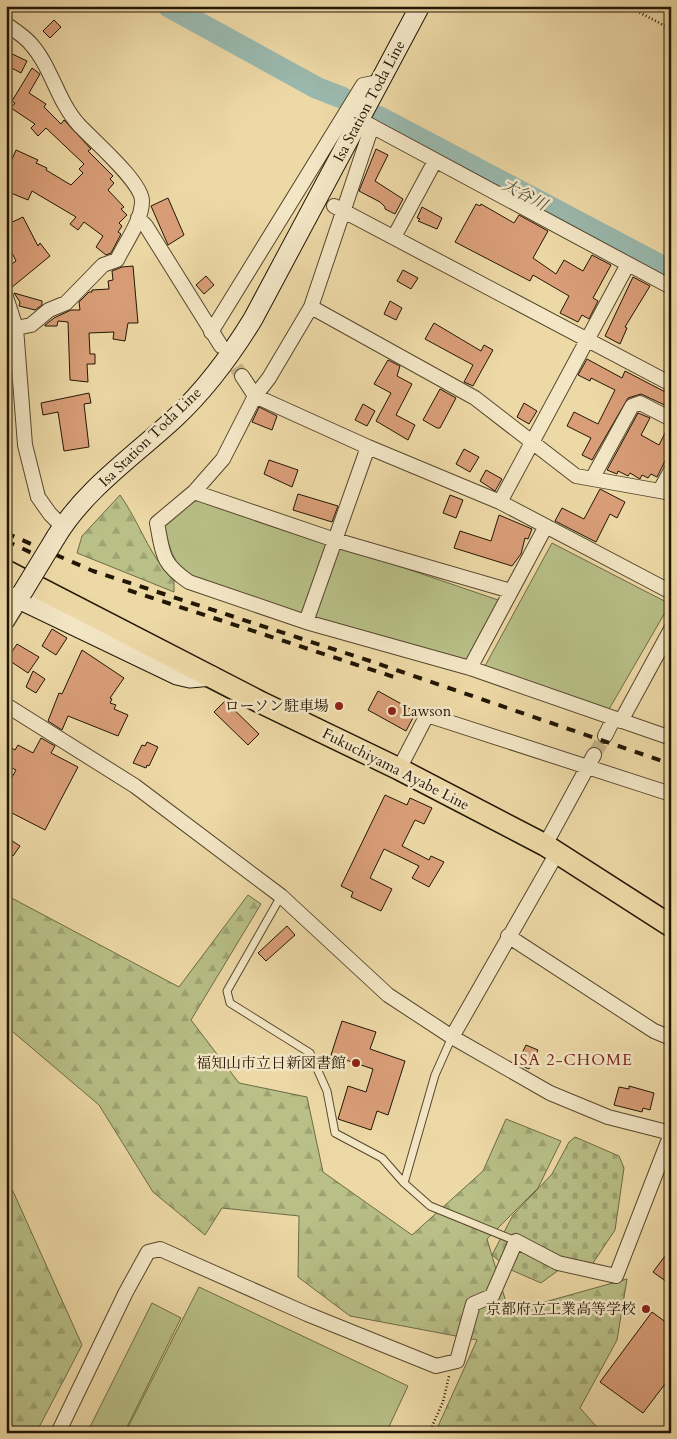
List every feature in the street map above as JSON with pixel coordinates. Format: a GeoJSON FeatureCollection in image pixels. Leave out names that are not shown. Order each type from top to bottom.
{"type":"FeatureCollection","features":[{"type":"Feature","properties":{"kind":"main road","name":"Isa Station Toda Line"},"geometry":{"type":"LineString","coordinates":[[16,595],[59,531],[84,500],[176,417],[231,354],[366,123],[379,82],[420,6]]}},
{"type":"Feature","properties":{"kind":"main road","name":"Fukuchiyama Ayabe Line"},"geometry":{"type":"LineString","coordinates":[[6,571],[260,702],[399,769],[551,849],[669,920]]}},
{"type":"Feature","properties":{"kind":"main road"},"geometry":{"type":"LineString","coordinates":[[16,595],[177,675],[190,678],[212,676]]}},
{"type":"Feature","properties":{"kind":"street"},"geometry":{"type":"LineString","coordinates":[[6,24],[30,43],[48,70],[77,123],[135,184],[142,199],[138,218],[117,260],[103,266],[66,303],[50,310],[31,325],[16,328]]}},
{"type":"Feature","properties":{"kind":"street"},"geometry":{"type":"LineString","coordinates":[[211,332],[306,191],[363,85],[379,82]]}},
{"type":"Feature","properties":{"kind":"street"},"geometry":{"type":"LineString","coordinates":[[671,288],[366,123],[338,209],[311,307],[269,378],[255,396],[223,459],[194,492],[157,523],[165,562],[189,582],[306,622],[470,668],[671,738]]}},
{"type":"Feature","properties":{"kind":"street"},"geometry":{"type":"LineString","coordinates":[[394,237],[435,161]]}},
{"type":"Feature","properties":{"kind":"street"},"geometry":{"type":"LineString","coordinates":[[338,209],[671,384]]}},
{"type":"Feature","properties":{"kind":"street"},"geometry":{"type":"LineString","coordinates":[[138,218],[146,226],[221,346]]}},
{"type":"Feature","properties":{"kind":"street"},"geometry":{"type":"LineString","coordinates":[[500,502],[628,264]]}},
{"type":"Feature","properties":{"kind":"street"},"geometry":{"type":"LineString","coordinates":[[6,297],[16,328],[25,445],[38,497],[59,531]]}},
{"type":"Feature","properties":{"kind":"street"},"geometry":{"type":"LineString","coordinates":[[311,307],[475,398],[576,476],[593,477],[666,491],[671,470]]}},
{"type":"Feature","properties":{"kind":"street"},"geometry":{"type":"LineString","coordinates":[[242,376],[255,396],[368,447],[500,502],[671,592]]}},
{"type":"Feature","properties":{"kind":"street"},"geometry":{"type":"LineString","coordinates":[[593,477],[632,406],[640,403],[671,419]]}},
{"type":"Feature","properties":{"kind":"street"},"geometry":{"type":"LineString","coordinates":[[306,622],[368,447]]}},
{"type":"Feature","properties":{"kind":"street"},"geometry":{"type":"LineString","coordinates":[[194,492],[335,540],[511,592]]}},
{"type":"Feature","properties":{"kind":"street"},"geometry":{"type":"LineString","coordinates":[[470,668],[546,526]]}},
{"type":"Feature","properties":{"kind":"street"},"geometry":{"type":"LineString","coordinates":[[6,621],[16,595]]}},
{"type":"Feature","properties":{"kind":"street"},"geometry":{"type":"LineString","coordinates":[[605,736],[618,720],[671,628]]}},
{"type":"Feature","properties":{"kind":"street"},"geometry":{"type":"LineString","coordinates":[[6,705],[135,786],[281,896],[388,995],[452,1037],[550,1093],[608,1117],[671,1134],[616,1276],[558,1264],[516,1242],[492,1296],[473,1304],[457,1361],[436,1366],[307,1314],[160,1249],[148,1252],[126,1292],[58,1433]]}},
{"type":"Feature","properties":{"kind":"street"},"geometry":{"type":"LineString","coordinates":[[399,769],[427,716],[591,761],[671,794]]}},
{"type":"Feature","properties":{"kind":"street"},"geometry":{"type":"LineString","coordinates":[[452,1037],[508,936],[551,849],[591,761]]}},
{"type":"Feature","properties":{"kind":"street"},"geometry":{"type":"LineString","coordinates":[[508,936],[654,1031],[671,1038]]}},
{"type":"Feature","properties":{"kind":"lane"},"geometry":{"type":"LineString","coordinates":[[281,896],[227,991],[230,1003],[310,1052],[327,1092],[335,1133],[382,1158],[404,1184],[430,1206],[516,1242]]}},
{"type":"Feature","properties":{"kind":"lane"},"geometry":{"type":"LineString","coordinates":[[404,1184],[435,1075],[452,1037]]}},
{"type":"Feature","properties":{"kind":"path"},"geometry":{"type":"LineString","coordinates":[[627,6],[671,29]]}},
{"type":"Feature","properties":{"kind":"path"},"geometry":{"type":"LineString","coordinates":[[429,1433],[443,1402],[448,1378],[457,1361]]}},
{"type":"Feature","properties":{"kind":"green space"},"geometry":{"type":"Polygon","coordinates":[[[120,495],[157,560],[174,581],[174,592],[77,553],[82,536],[120,495]]]}},
{"type":"Feature","properties":{"kind":"green space"},"geometry":{"type":"Polygon","coordinates":[[[197,497],[501,601],[467,669],[197,578],[183,569],[174,557],[168,542],[165,526],[197,497]]]}},
{"type":"Feature","properties":{"kind":"green space"},"geometry":{"type":"Polygon","coordinates":[[[552,543],[670,604],[608,711],[485,666],[552,543]]]}},
{"type":"Feature","properties":{"kind":"green space"},"geometry":{"type":"Polygon","coordinates":[[[6,895],[179,987],[248,895],[261,904],[191,1020],[239,1083],[307,1097],[323,1172],[412,1235],[483,1171],[506,1119],[561,1141],[538,1188],[487,1239],[509,1312],[627,1279],[617,1340],[580,1408],[602,1433],[435,1433],[477,1340],[350,1316],[298,1277],[299,1216],[222,1208],[205,1235],[153,1192],[99,1105],[6,1026],[6,895]]]}},
{"type":"Feature","properties":{"kind":"green space"},"geometry":{"type":"Polygon","coordinates":[[[575,1137],[619,1156],[624,1168],[615,1230],[589,1269],[560,1269],[541,1283],[509,1269],[492,1255],[513,1215],[552,1174],[569,1142],[575,1137]]]}},
{"type":"Feature","properties":{"kind":"green space"},"geometry":{"type":"Polygon","coordinates":[[[6,1170],[12,1189],[82,1345],[36,1433],[6,1433],[6,1170]]]}},
{"type":"Feature","properties":{"kind":"green space"},"geometry":{"type":"Polygon","coordinates":[[[199,1287],[408,1386],[386,1433],[125,1433],[199,1287]]]}},
{"type":"Feature","properties":{"kind":"green space"},"geometry":{"type":"Polygon","coordinates":[[[152,1303],[181,1318],[124,1433],[87,1433],[152,1303]]]}},
{"type":"Feature","properties":{"kind":"building"},"geometry":{"type":"Polygon","coordinates":[[[54,20],[61,27],[50,38],[43,31],[54,20]]]}},
{"type":"Feature","properties":{"kind":"building"},"geometry":{"type":"Polygon","coordinates":[[[6,51],[27,61],[21,73],[6,65],[6,51]]]}},
{"type":"Feature","properties":{"kind":"building"},"geometry":{"type":"Polygon","coordinates":[[[32,68],[40,74],[29,93],[46,104],[44,107],[61,124],[64,120],[91,149],[88,151],[113,176],[110,179],[114,183],[108,190],[124,207],[121,209],[127,215],[119,223],[122,226],[118,232],[121,234],[111,253],[106,255],[96,247],[103,236],[84,222],[78,230],[70,224],[76,217],[32,191],[28,200],[6,191],[6,181],[10,172],[7,171],[16,150],[38,160],[36,163],[47,168],[46,170],[71,185],[83,173],[79,169],[84,164],[46,128],[38,136],[31,128],[35,124],[11,108],[15,103],[12,101],[32,68]]]}},
{"type":"Feature","properties":{"kind":"building"},"geometry":{"type":"Polygon","coordinates":[[[376,149],[388,155],[375,181],[403,199],[395,214],[385,209],[380,202],[359,191],[376,149]]]}},
{"type":"Feature","properties":{"kind":"building"},"geometry":{"type":"Polygon","coordinates":[[[168,198],[184,235],[168,245],[151,206],[168,198]]]}},
{"type":"Feature","properties":{"kind":"building"},"geometry":{"type":"Polygon","coordinates":[[[476,204],[480,206],[481,204],[514,223],[519,215],[548,231],[533,258],[556,274],[564,260],[583,271],[592,255],[611,265],[593,298],[598,301],[589,319],[582,315],[578,322],[560,313],[569,296],[533,275],[530,281],[455,242],[476,204]]]}},
{"type":"Feature","properties":{"kind":"building"},"geometry":{"type":"Polygon","coordinates":[[[422,207],[442,218],[437,229],[418,221],[420,219],[417,218],[422,207]]]}},
{"type":"Feature","properties":{"kind":"building"},"geometry":{"type":"Polygon","coordinates":[[[23,217],[38,246],[40,243],[50,256],[11,288],[6,282],[6,268],[16,261],[6,241],[6,225],[23,217]]]}},
{"type":"Feature","properties":{"kind":"building"},"geometry":{"type":"Polygon","coordinates":[[[133,266],[138,323],[128,323],[125,341],[113,339],[114,332],[89,333],[90,354],[95,354],[95,364],[87,364],[88,382],[70,380],[68,322],[58,321],[57,326],[45,325],[54,318],[71,310],[80,310],[79,302],[92,290],[109,289],[108,281],[113,280],[112,271],[122,267],[133,266]]]}},
{"type":"Feature","properties":{"kind":"building"},"geometry":{"type":"Polygon","coordinates":[[[403,270],[418,278],[411,289],[397,281],[403,270]]]}},
{"type":"Feature","properties":{"kind":"building"},"geometry":{"type":"Polygon","coordinates":[[[206,276],[214,285],[204,294],[196,285],[206,276]]]}},
{"type":"Feature","properties":{"kind":"building"},"geometry":{"type":"Polygon","coordinates":[[[633,277],[650,286],[625,327],[627,328],[620,344],[605,336],[633,277]]]}},
{"type":"Feature","properties":{"kind":"building"},"geometry":{"type":"Polygon","coordinates":[[[14,293],[42,301],[42,305],[35,310],[19,306],[20,302],[14,293]]]}},
{"type":"Feature","properties":{"kind":"building"},"geometry":{"type":"Polygon","coordinates":[[[390,301],[402,308],[396,320],[384,314],[390,301]]]}},
{"type":"Feature","properties":{"kind":"building"},"geometry":{"type":"Polygon","coordinates":[[[434,323],[481,351],[484,345],[493,350],[473,386],[464,382],[473,365],[425,339],[434,323]]]}},
{"type":"Feature","properties":{"kind":"building"},"geometry":{"type":"Polygon","coordinates":[[[587,359],[622,378],[625,371],[671,395],[671,408],[641,394],[628,398],[592,460],[582,455],[591,438],[567,426],[574,412],[598,424],[615,390],[591,378],[590,381],[578,375],[587,359]]]}},
{"type":"Feature","properties":{"kind":"building"},"geometry":{"type":"Polygon","coordinates":[[[388,360],[400,366],[397,376],[412,384],[396,415],[415,425],[408,440],[376,421],[391,393],[374,384],[388,360]]]}},
{"type":"Feature","properties":{"kind":"building"},"geometry":{"type":"Polygon","coordinates":[[[440,389],[456,398],[440,428],[437,428],[423,420],[440,389]]]}},
{"type":"Feature","properties":{"kind":"building"},"geometry":{"type":"Polygon","coordinates":[[[89,393],[91,403],[84,404],[89,447],[64,451],[58,412],[43,415],[41,403],[89,393]]]}},
{"type":"Feature","properties":{"kind":"building"},"geometry":{"type":"Polygon","coordinates":[[[524,403],[537,411],[529,424],[517,417],[524,403]]]}},
{"type":"Feature","properties":{"kind":"building"},"geometry":{"type":"Polygon","coordinates":[[[363,404],[375,411],[367,426],[355,420],[363,404]]]}},
{"type":"Feature","properties":{"kind":"building"},"geometry":{"type":"Polygon","coordinates":[[[259,407],[277,416],[272,430],[252,422],[259,407]]]}},
{"type":"Feature","properties":{"kind":"building"},"geometry":{"type":"Polygon","coordinates":[[[638,413],[650,418],[641,435],[659,445],[668,427],[671,428],[671,449],[657,477],[651,474],[648,478],[642,475],[640,479],[630,473],[628,476],[618,471],[617,474],[607,470],[638,413]]]}},
{"type":"Feature","properties":{"kind":"building"},"geometry":{"type":"Polygon","coordinates":[[[464,449],[479,457],[470,472],[456,464],[464,449]]]}},
{"type":"Feature","properties":{"kind":"building"},"geometry":{"type":"Polygon","coordinates":[[[269,460],[298,470],[292,487],[264,474],[269,460]]]}},
{"type":"Feature","properties":{"kind":"building"},"geometry":{"type":"Polygon","coordinates":[[[486,470],[502,479],[495,491],[480,481],[486,470]]]}},
{"type":"Feature","properties":{"kind":"building"},"geometry":{"type":"Polygon","coordinates":[[[600,489],[625,502],[617,518],[610,514],[596,542],[555,521],[562,508],[584,519],[600,489]]]}},
{"type":"Feature","properties":{"kind":"building"},"geometry":{"type":"Polygon","coordinates":[[[298,494],[338,506],[332,522],[293,510],[298,494]]]}},
{"type":"Feature","properties":{"kind":"building"},"geometry":{"type":"Polygon","coordinates":[[[450,495],[463,500],[456,518],[443,513],[450,495]]]}},
{"type":"Feature","properties":{"kind":"building"},"geometry":{"type":"Polygon","coordinates":[[[499,515],[532,529],[528,539],[525,538],[521,554],[512,566],[454,548],[460,531],[491,541],[499,515]]]}},
{"type":"Feature","properties":{"kind":"building"},"geometry":{"type":"Polygon","coordinates":[[[52,629],[67,638],[56,655],[42,646],[52,629]]]}},
{"type":"Feature","properties":{"kind":"building"},"geometry":{"type":"Polygon","coordinates":[[[17,644],[39,657],[28,673],[7,659],[17,644]]]}},
{"type":"Feature","properties":{"kind":"building"},"geometry":{"type":"Polygon","coordinates":[[[82,650],[124,678],[110,698],[112,699],[110,703],[116,705],[114,709],[128,715],[118,736],[68,716],[62,730],[48,721],[59,693],[62,694],[82,650]]]}},
{"type":"Feature","properties":{"kind":"building"},"geometry":{"type":"Polygon","coordinates":[[[33,671],[45,679],[36,693],[26,687],[33,671]]]}},
{"type":"Feature","properties":{"kind":"building","name":"Lawson"},"geometry":{"type":"Polygon","coordinates":[[[378,691],[416,712],[406,731],[368,710],[378,691]]]}},
{"type":"Feature","properties":{"kind":"building"},"geometry":{"type":"Polygon","coordinates":[[[225,701],[259,734],[248,745],[214,712],[225,701]]]}},
{"type":"Feature","properties":{"kind":"building"},"geometry":{"type":"Polygon","coordinates":[[[41,738],[55,746],[51,753],[78,767],[45,830],[6,810],[6,803],[11,794],[6,791],[6,788],[16,770],[6,765],[6,745],[15,750],[18,745],[33,753],[41,738]]]}},
{"type":"Feature","properties":{"kind":"building"},"geometry":{"type":"Polygon","coordinates":[[[147,742],[158,747],[149,766],[147,765],[146,768],[133,763],[142,745],[145,746],[147,742]]]}},
{"type":"Feature","properties":{"kind":"building"},"geometry":{"type":"Polygon","coordinates":[[[385,795],[407,805],[410,798],[432,808],[424,824],[415,820],[402,846],[429,860],[431,856],[444,862],[429,887],[412,878],[419,866],[384,849],[370,878],[392,889],[381,911],[351,897],[353,892],[341,886],[385,795]]]}},
{"type":"Feature","properties":{"kind":"building"},"geometry":{"type":"Polygon","coordinates":[[[6,837],[20,846],[13,856],[6,852],[6,837]]]}},
{"type":"Feature","properties":{"kind":"building"},"geometry":{"type":"Polygon","coordinates":[[[287,926],[295,935],[266,961],[258,953],[287,926]]]}},
{"type":"Feature","properties":{"kind":"building"},"geometry":{"type":"Polygon","coordinates":[[[342,1021],[376,1032],[370,1049],[405,1061],[388,1115],[377,1111],[371,1130],[338,1119],[348,1086],[366,1092],[373,1069],[331,1055],[342,1021]]]}},
{"type":"Feature","properties":{"kind":"building"},"geometry":{"type":"Polygon","coordinates":[[[526,1045],[538,1050],[529,1069],[517,1064],[526,1045]]]}},
{"type":"Feature","properties":{"kind":"building"},"geometry":{"type":"Polygon","coordinates":[[[629,1086],[654,1093],[650,1110],[643,1108],[642,1112],[614,1105],[619,1087],[629,1089],[629,1086]]]}},
{"type":"Feature","properties":{"kind":"building"},"geometry":{"type":"Polygon","coordinates":[[[671,1248],[671,1285],[653,1272],[671,1248]]]}},
{"type":"Feature","properties":{"kind":"building"},"geometry":{"type":"Polygon","coordinates":[[[652,1312],[671,1326],[671,1376],[643,1413],[600,1382],[652,1312]]]}},
{"type":"Feature","properties":{"kind":"waterway","name":"大谷川"},"geometry":{"type":"LineString","coordinates":[[168,6],[317,88],[343,98]]}},
{"type":"Feature","properties":{"kind":"waterway","name":"大谷川"},"geometry":{"type":"LineString","coordinates":[[379,117],[671,271]]}},
{"type":"Feature","properties":{"kind":"tunnel"},"geometry":{"type":"LineString","coordinates":[[224,350],[242,376]]}},
{"type":"Feature","properties":{"kind":"tunnel"},"geometry":{"type":"LineString","coordinates":[[594,755],[605,736]]}},
{"type":"Feature","properties":{"kind":"railway"},"geometry":{"type":"LineString","coordinates":[[6,533],[93,571],[370,661],[671,764]]}},
{"type":"Feature","properties":{"kind":"railway"},"geometry":{"type":"LineString","coordinates":[[6,541],[32,553]]}},
{"type":"Feature","properties":{"kind":"railway"},"geometry":{"type":"LineString","coordinates":[[128,590],[394,677]]}},
{"type":"Feature","properties":{"kind":"place","name":"ローソン駐車場"},"geometry":{"type":"Point","coordinates":[339,706]}},
{"type":"Feature","properties":{"kind":"place","name":"Lawson"},"geometry":{"type":"Point","coordinates":[392,711]}},
{"type":"Feature","properties":{"kind":"place","name":"福知山市立日新図書館"},"geometry":{"type":"Point","coordinates":[356,1063]}},
{"type":"Feature","properties":{"kind":"place","name":"京都府立工業高等学校"},"geometry":{"type":"Point","coordinates":[646,1309]}},
{"type":"Feature","properties":{"kind":"district","name":"ISA 2-CHOME"},"geometry":{"type":"Point","coordinates":[573,1059]}}]}
